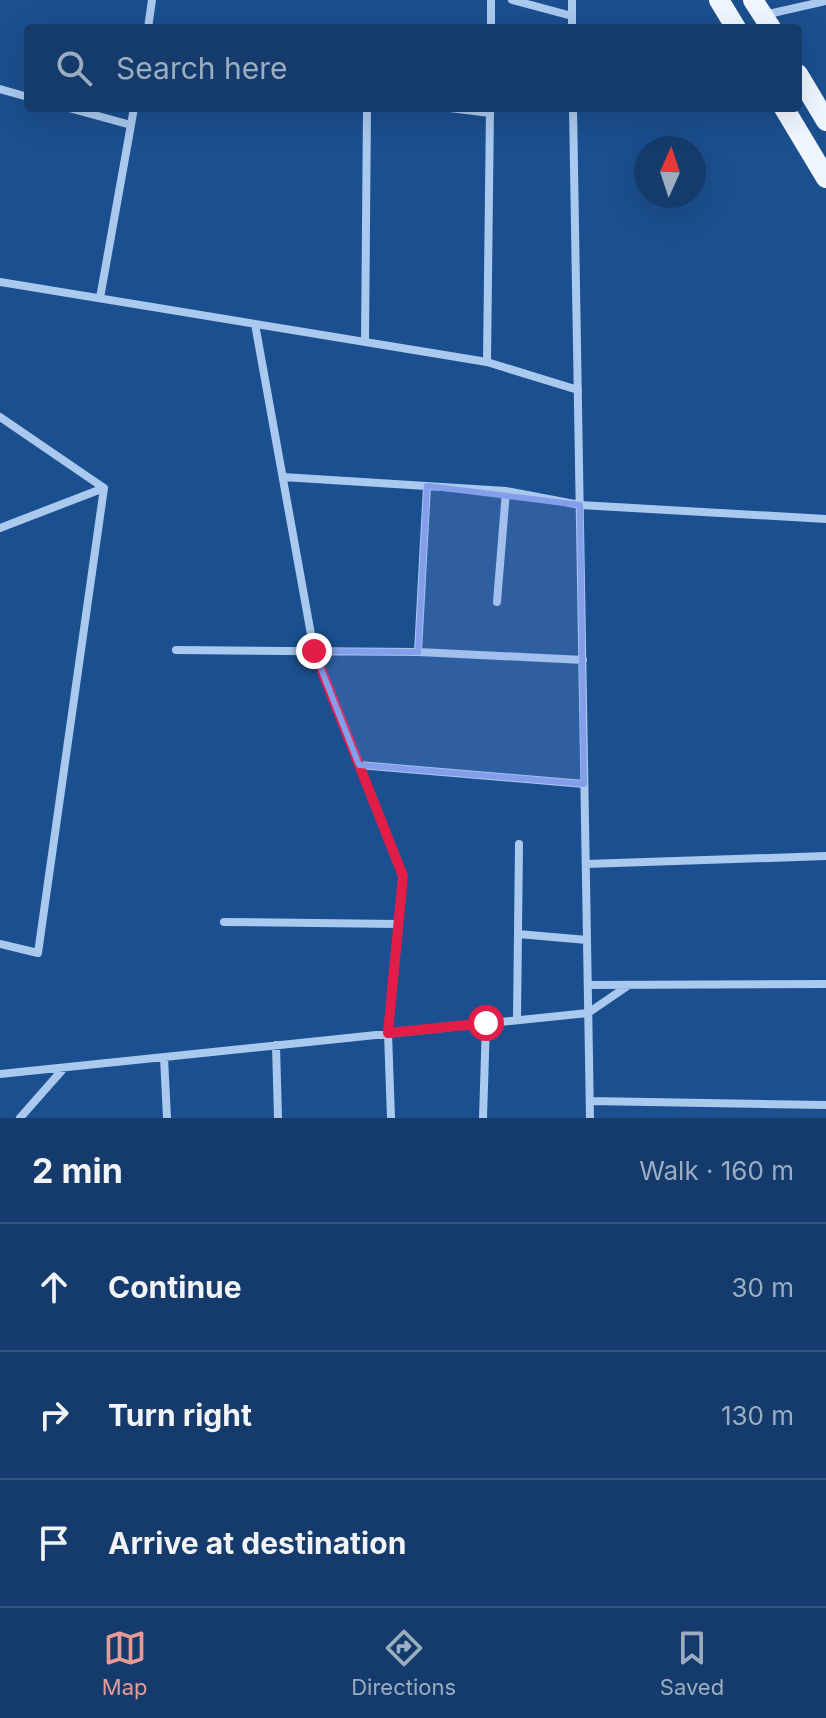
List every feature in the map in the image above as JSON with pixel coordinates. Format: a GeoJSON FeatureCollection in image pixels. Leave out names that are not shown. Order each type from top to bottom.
{"type":"FeatureCollection","features":[{"type":"Feature","properties":{"kind":"main road"},"geometry":{"type":"LineString","coordinates":[[719,0],[734,24]]}},
{"type":"Feature","properties":{"kind":"main road"},"geometry":{"type":"LineString","coordinates":[[802,81],[826,121]]}},
{"type":"Feature","properties":{"kind":"main road"},"geometry":{"type":"LineString","coordinates":[[786,112],[826,178]]}},
{"type":"Feature","properties":{"kind":"street"},"geometry":{"type":"LineString","coordinates":[[149,24],[152,0]]}},
{"type":"Feature","properties":{"kind":"street"},"geometry":{"type":"LineString","coordinates":[[491,0],[491,24]]}},
{"type":"Feature","properties":{"kind":"street"},"geometry":{"type":"LineString","coordinates":[[512,0],[572,16]]}},
{"type":"Feature","properties":{"kind":"street"},"geometry":{"type":"LineString","coordinates":[[572,0],[572,24]]}},
{"type":"Feature","properties":{"kind":"street"},"geometry":{"type":"LineString","coordinates":[[762,14],[826,1]]}},
{"type":"Feature","properties":{"kind":"street"},"geometry":{"type":"LineString","coordinates":[[0,89],[24,96]]}},
{"type":"Feature","properties":{"kind":"street"},"geometry":{"type":"LineString","coordinates":[[84,112],[131,125]]}},
{"type":"Feature","properties":{"kind":"street"},"geometry":{"type":"LineString","coordinates":[[100,298],[133,112]]}},
{"type":"Feature","properties":{"kind":"street"},"geometry":{"type":"LineString","coordinates":[[365,342],[367,112]]}},
{"type":"Feature","properties":{"kind":"street"},"geometry":{"type":"LineString","coordinates":[[487,362],[490,112]]}},
{"type":"Feature","properties":{"kind":"street"},"geometry":{"type":"LineString","coordinates":[[573,112],[590,1118]]}},
{"type":"Feature","properties":{"kind":"street"},"geometry":{"type":"LineString","coordinates":[[0,282],[487,362],[578,390]]}},
{"type":"Feature","properties":{"kind":"street"},"geometry":{"type":"LineString","coordinates":[[255,324],[314,651],[403,876],[388,1033],[391,1118]]}},
{"type":"Feature","properties":{"kind":"street"},"geometry":{"type":"LineString","coordinates":[[0,417],[104,488]]}},
{"type":"Feature","properties":{"kind":"street"},"geometry":{"type":"LineString","coordinates":[[283,477],[506,491],[580,505],[826,519]]}},
{"type":"Feature","properties":{"kind":"street"},"geometry":{"type":"LineString","coordinates":[[418,652],[427,486]]}},
{"type":"Feature","properties":{"kind":"street"},"geometry":{"type":"LineString","coordinates":[[0,528],[104,488]]}},
{"type":"Feature","properties":{"kind":"street"},"geometry":{"type":"LineString","coordinates":[[0,944],[38,953],[104,488]]}},
{"type":"Feature","properties":{"kind":"street"},"geometry":{"type":"LineString","coordinates":[[497,602],[506,491]]}},
{"type":"Feature","properties":{"kind":"street"},"geometry":{"type":"LineString","coordinates":[[176,650],[418,652],[583,660]]}},
{"type":"Feature","properties":{"kind":"street"},"geometry":{"type":"LineString","coordinates":[[359,765],[584,784]]}},
{"type":"Feature","properties":{"kind":"street"},"geometry":{"type":"LineString","coordinates":[[517,1019],[519,844]]}},
{"type":"Feature","properties":{"kind":"street"},"geometry":{"type":"LineString","coordinates":[[586,864],[826,856]]}},
{"type":"Feature","properties":{"kind":"street"},"geometry":{"type":"LineString","coordinates":[[224,922],[398,924]]}},
{"type":"Feature","properties":{"kind":"street"},"geometry":{"type":"LineString","coordinates":[[518,934],[587,940]]}},
{"type":"Feature","properties":{"kind":"street"},"geometry":{"type":"LineString","coordinates":[[588,985],[826,984]]}},
{"type":"Feature","properties":{"kind":"street"},"geometry":{"type":"LineString","coordinates":[[0,1074],[588,1013],[629,985]]}},
{"type":"Feature","properties":{"kind":"street"},"geometry":{"type":"LineString","coordinates":[[483,1118],[486,1023]]}},
{"type":"Feature","properties":{"kind":"street"},"geometry":{"type":"LineString","coordinates":[[276,1045],[278,1118]]}},
{"type":"Feature","properties":{"kind":"street"},"geometry":{"type":"LineString","coordinates":[[164,1057],[167,1118]]}},
{"type":"Feature","properties":{"kind":"street"},"geometry":{"type":"LineString","coordinates":[[20,1118],[65,1067]]}},
{"type":"Feature","properties":{"kind":"street"},"geometry":{"type":"LineString","coordinates":[[590,1101],[826,1105]]}},
{"type":"Feature","properties":{"kind":"highlighted area"},"geometry":{"type":"Polygon","coordinates":[[[427,486],[580,505],[584,784],[359,765],[314,651],[418,652],[427,486]]]}},
{"type":"Feature","properties":{"kind":"route"},"geometry":{"type":"LineString","coordinates":[[314,651],[403,876],[388,1033],[486,1023]]}}]}
